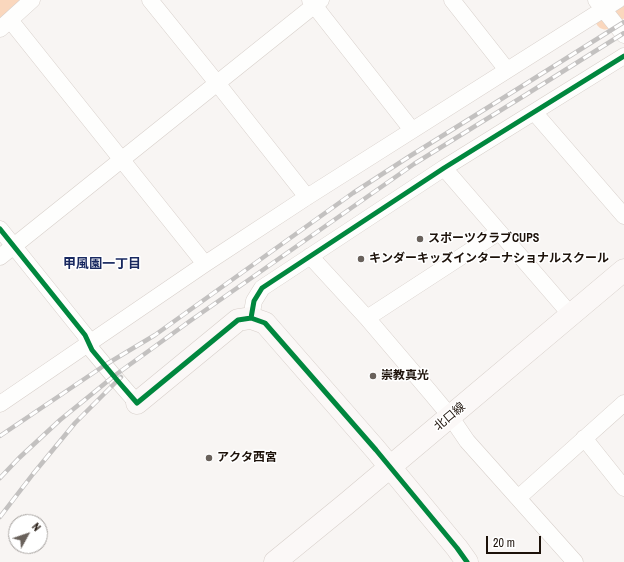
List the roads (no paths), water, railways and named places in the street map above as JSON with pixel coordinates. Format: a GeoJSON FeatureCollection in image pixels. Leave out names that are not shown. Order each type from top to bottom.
{"type":"FeatureCollection","features":[{"type":"Feature","properties":{"kind":"street"},"geometry":{"type":"LineString","coordinates":[[32,0],[5,25],[122,160],[205,264]]}},
{"type":"Feature","properties":{"kind":"street"},"geometry":{"type":"LineString","coordinates":[[150,0],[307,196]]}},
{"type":"Feature","properties":{"kind":"street"},"geometry":{"type":"LineString","coordinates":[[452,0],[507,70]]}},
{"type":"Feature","properties":{"kind":"street"},"geometry":{"type":"LineString","coordinates":[[0,404],[307,196],[507,70],[600,5],[618,0]]}},
{"type":"Feature","properties":{"kind":"street"},"geometry":{"type":"LineString","coordinates":[[0,256],[122,160],[315,2],[412,130]]}},
{"type":"Feature","properties":{"kind":"street"},"geometry":{"type":"LineString","coordinates":[[600,5],[624,35]]}},
{"type":"Feature","properties":{"kind":"street"},"geometry":{"type":"LineString","coordinates":[[251,318],[254,301],[262,288],[444,168],[624,56]]}},
{"type":"Feature","properties":{"kind":"street"},"geometry":{"type":"LineString","coordinates":[[534,112],[624,216]]}},
{"type":"Feature","properties":{"kind":"street"},"geometry":{"type":"LineString","coordinates":[[444,168],[571,315]]}},
{"type":"Feature","properties":{"kind":"street"},"geometry":{"type":"LineString","coordinates":[[0,229],[85,335],[92,350],[137,403],[238,320],[251,318],[265,322],[389,466],[457,548],[466,562]]}},
{"type":"Feature","properties":{"kind":"street"},"geometry":{"type":"LineString","coordinates":[[367,318],[499,232]]}},
{"type":"Feature","properties":{"kind":"street"},"geometry":{"type":"LineString","coordinates":[[310,256],[367,318],[450,416],[466,441],[575,562]]}},
{"type":"Feature","properties":{"kind":"street","name":"北口線"},"geometry":{"type":"LineString","coordinates":[[275,562],[624,270]]}},
{"type":"Feature","properties":{"kind":"street"},"geometry":{"type":"LineString","coordinates":[[518,498],[624,403]]}},
{"type":"Feature","properties":{"kind":"street"},"geometry":{"type":"LineString","coordinates":[[584,438],[624,488]]}},
{"type":"Feature","properties":{"kind":"waterway"},"geometry":{"type":"LineString","coordinates":[[0,10],[11,0]]}},
{"type":"Feature","properties":{"kind":"waterway"},"geometry":{"type":"LineString","coordinates":[[605,20],[624,7]]}},
{"type":"Feature","properties":{"kind":"railway"},"geometry":{"type":"LineString","coordinates":[[0,436],[105,365],[155,335],[353,193],[624,22]]}},
{"type":"Feature","properties":{"kind":"railway"},"geometry":{"type":"LineString","coordinates":[[0,478],[60,420],[114,376],[190,321],[414,164],[624,33]]}},
{"type":"Feature","properties":{"kind":"railway"},"geometry":{"type":"LineString","coordinates":[[0,517],[75,423],[121,377]]}},
{"type":"Feature","properties":{"kind":"place","name":"スポーツクラブCUPS"},"geometry":{"type":"Point","coordinates":[420,239]}},
{"type":"Feature","properties":{"kind":"place","name":"キンダーキッズインターナショナルスクール"},"geometry":{"type":"Point","coordinates":[361,259]}},
{"type":"Feature","properties":{"kind":"place","name":"崇教真光"},"geometry":{"type":"Point","coordinates":[373,376]}},
{"type":"Feature","properties":{"kind":"place","name":"アクタ西宮"},"geometry":{"type":"Point","coordinates":[209,458]}},
{"type":"Feature","properties":{"kind":"district","name":"甲風園一丁目"},"geometry":{"type":"Point","coordinates":[102,265]}}]}
